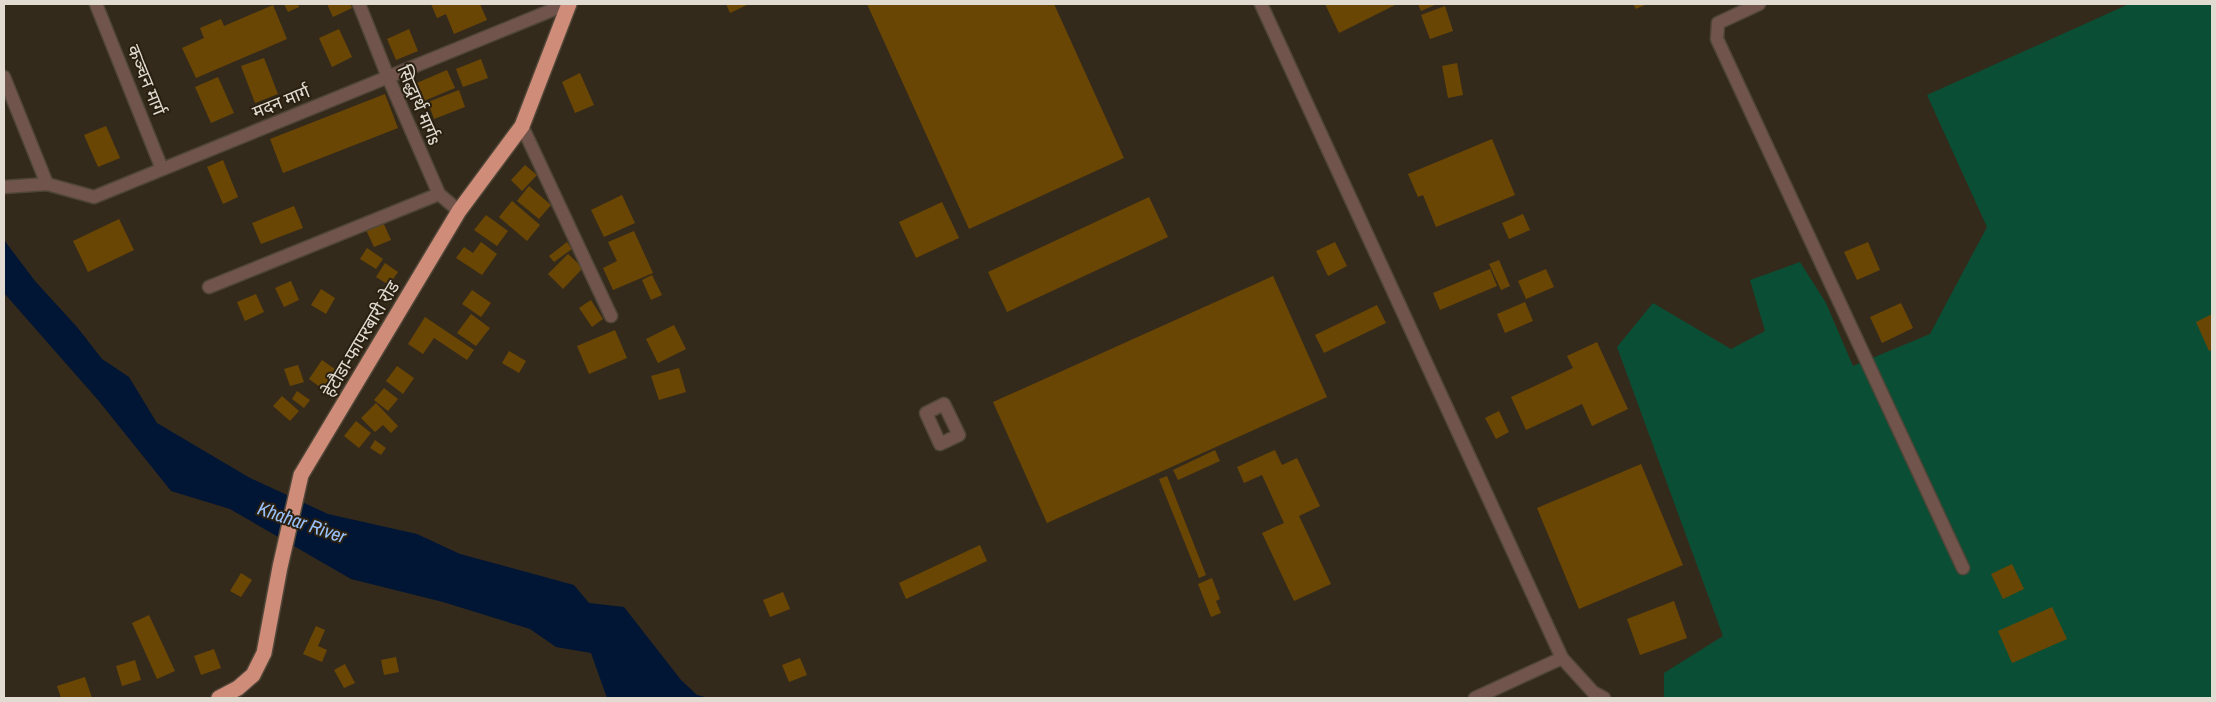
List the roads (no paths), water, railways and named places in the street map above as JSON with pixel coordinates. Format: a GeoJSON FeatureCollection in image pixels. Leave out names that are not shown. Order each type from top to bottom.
{"type":"FeatureCollection","features":[{"type":"Feature","properties":{"kind":"highway","name":"हेटौडा-फापरबारी रोड"},"geometry":{"type":"LineString","coordinates":[[219,698],[238,688],[253,675],[264,653],[280,567],[301,476],[459,211],[522,126],[567,4]]}},
{"type":"Feature","properties":{"kind":"street","name":"कञ्चन मार्ग"},"geometry":{"type":"LineString","coordinates":[[96,4],[162,169]]}},
{"type":"Feature","properties":{"kind":"street","name":"सिद्धार्थ मार्गs"},"geometry":{"type":"LineString","coordinates":[[360,4],[388,77],[439,194],[459,211]]}},
{"type":"Feature","properties":{"kind":"street","name":"मदन मार्ग"},"geometry":{"type":"LineString","coordinates":[[4,187],[47,184],[94,197],[567,4]]}},
{"type":"Feature","properties":{"kind":"street"},"geometry":{"type":"LineString","coordinates":[[1261,4],[1562,658],[1593,692],[1604,698]]}},
{"type":"Feature","properties":{"kind":"street"},"geometry":{"type":"LineString","coordinates":[[1759,4],[1718,22],[1717,39],[1963,568]]}},
{"type":"Feature","properties":{"kind":"street"},"geometry":{"type":"LineString","coordinates":[[4,77],[47,184]]}},
{"type":"Feature","properties":{"kind":"street"},"geometry":{"type":"LineString","coordinates":[[522,126],[611,316]]}},
{"type":"Feature","properties":{"kind":"street"},"geometry":{"type":"LineString","coordinates":[[209,287],[439,194]]}},
{"type":"Feature","properties":{"kind":"street"},"geometry":{"type":"LineString","coordinates":[[1475,698],[1562,658]]}},
{"type":"Feature","properties":{"kind":"water","name":"Khahar River"},"geometry":{"type":"Polygon","coordinates":[[[4,240],[35,281],[77,327],[102,359],[129,377],[157,423],[250,478],[328,514],[417,534],[460,554],[574,585],[589,603],[624,607],[681,680],[697,695],[709,698],[607,698],[591,653],[556,647],[530,629],[443,602],[351,579],[230,509],[171,491],[98,400],[4,293],[4,240]]]}}]}
